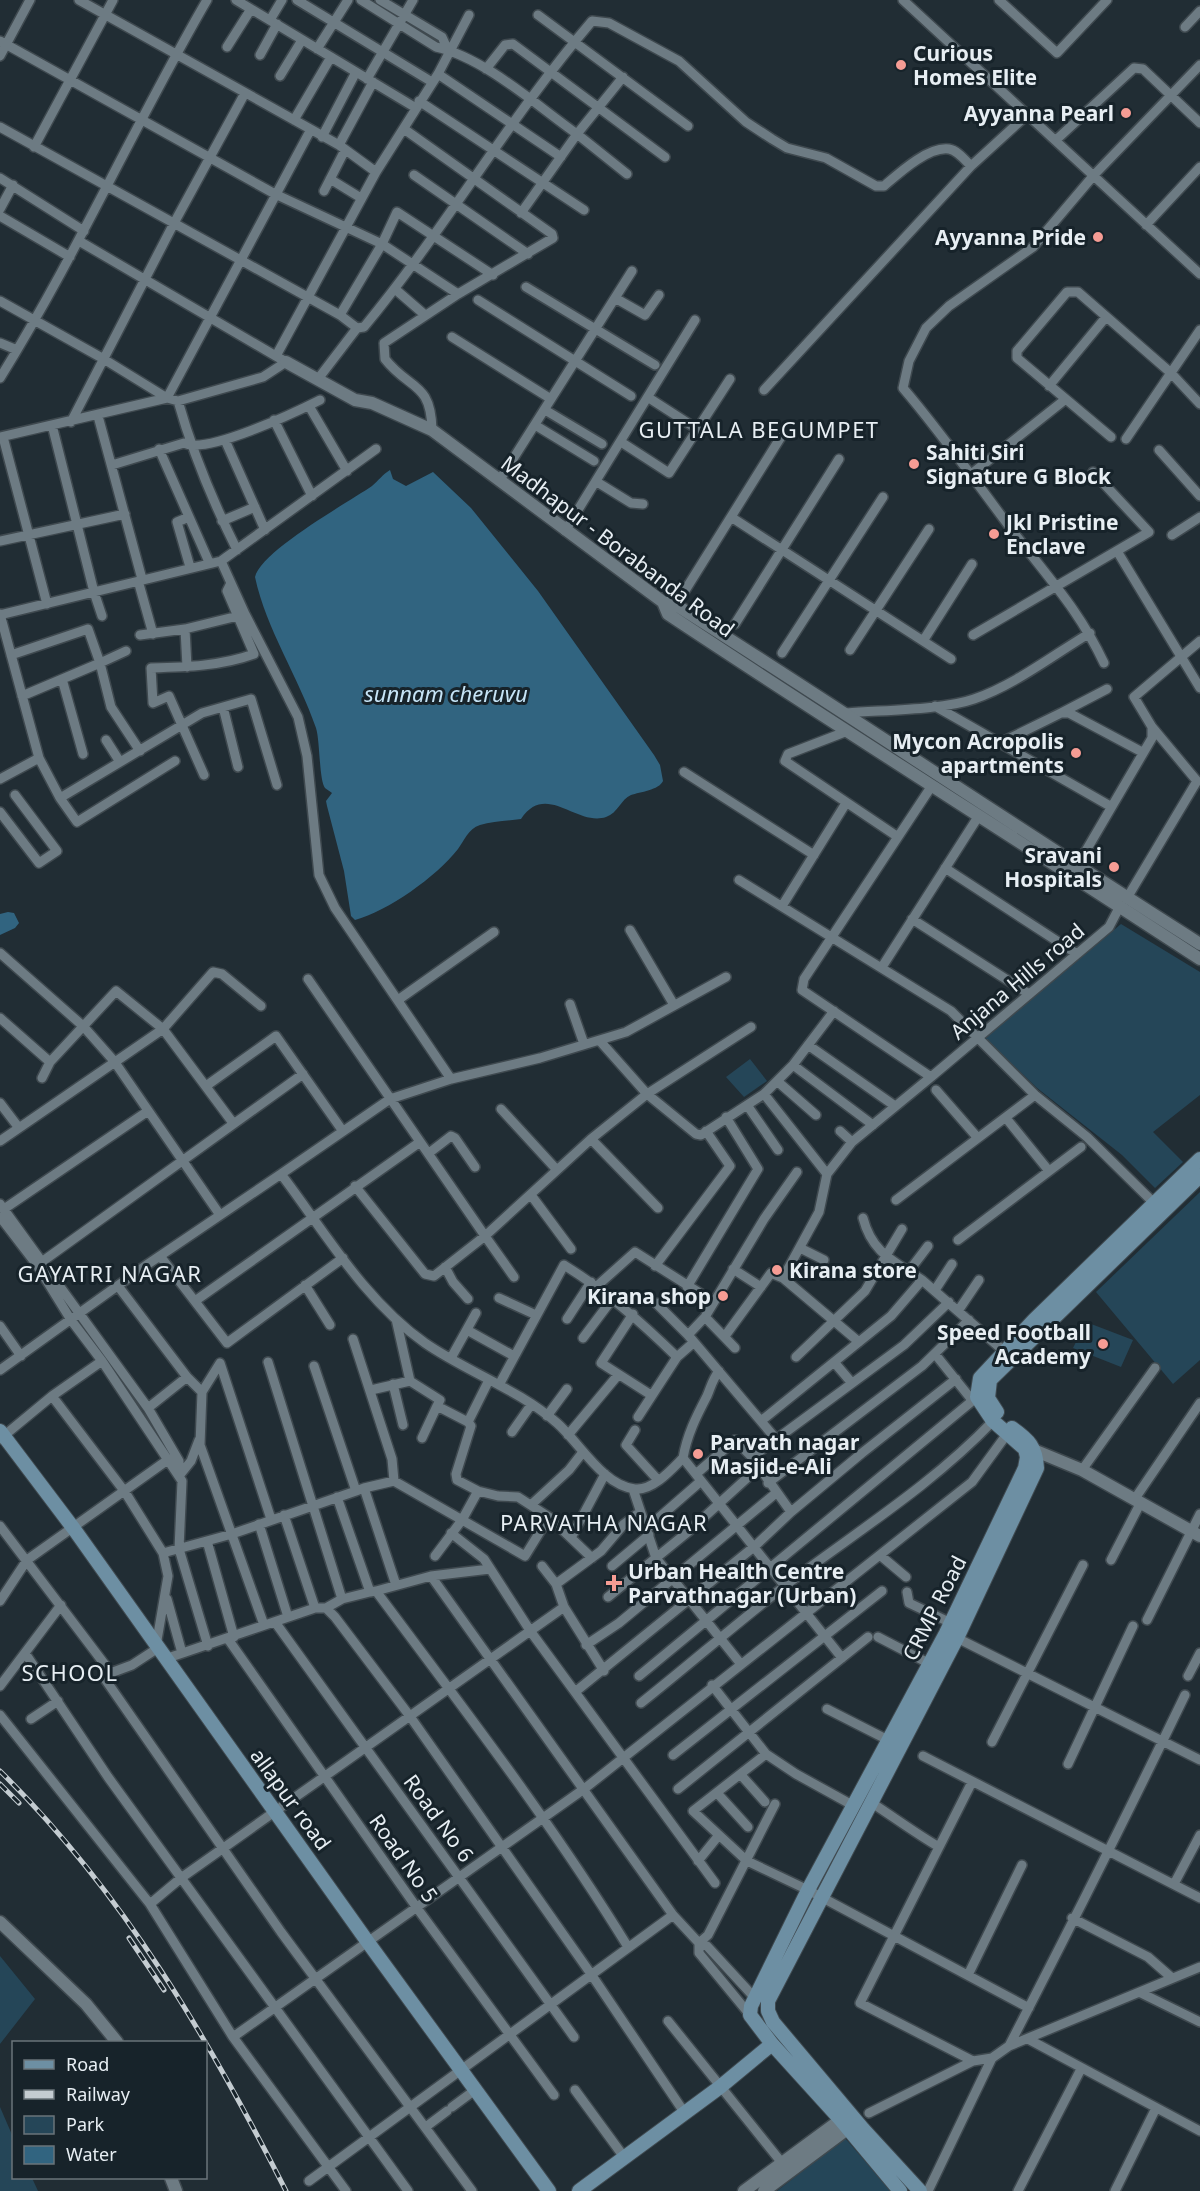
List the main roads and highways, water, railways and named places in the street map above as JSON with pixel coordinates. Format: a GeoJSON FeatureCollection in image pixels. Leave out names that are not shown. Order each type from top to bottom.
{"type":"FeatureCollection","features":[{"type":"Feature","properties":{"kind":"main road","name":"CRMP Road"},"geometry":{"type":"LineString","coordinates":[[772,2044],[750,2015],[754,1997],[808,1890],[930,1664],[1025,1468],[1027,1457],[1024,1449],[993,1421],[975,1399],[980,1378],[1034,1320],[1200,1159]]}},
{"type":"Feature","properties":{"kind":"main road","name":"CRMP Road"},"geometry":{"type":"LineString","coordinates":[[853,2119],[773,2022],[768,2011],[768,2001],[957,1638],[1036,1468],[1036,1451],[1028,1439],[999,1416],[988,1398],[990,1380],[1200,1176]]}},
{"type":"Feature","properties":{"kind":"main road","name":"allapur road"},"geometry":{"type":"LineString","coordinates":[[1,1435],[74,1528],[367,1941],[549,2191]]}},
{"type":"Feature","properties":{"kind":"main road"},"geometry":{"type":"LineString","coordinates":[[579,2191],[720,2087],[772,2044],[853,2119],[920,2191]]}},
{"type":"Feature","properties":{"kind":"main road"},"geometry":{"type":"LineString","coordinates":[[853,2119],[900,2191]]}},
{"type":"Feature","properties":{"kind":"water","name":"sunnam cheruvu"},"geometry":{"type":"Polygon","coordinates":[[[390,470],[393,479],[406,486],[433,472],[471,508],[538,591],[654,755],[660,765],[663,781],[653,789],[631,795],[606,817],[584,816],[562,807],[541,804],[531,808],[521,819],[480,825],[469,832],[449,860],[411,892],[368,916],[355,920],[351,916],[344,871],[327,806],[326,801],[332,793],[323,784],[316,728],[267,616],[255,577],[272,554],[288,541],[372,486],[390,470]]]}},
{"type":"Feature","properties":{"kind":"water"},"geometry":{"type":"Polygon","coordinates":[[[14,913],[19,923],[15,928],[0,935],[0,914],[14,913]]]}},
{"type":"Feature","properties":{"kind":"railway"},"geometry":{"type":"LineString","coordinates":[[0,1771],[86,1866],[160,1969],[204,2041]]}},
{"type":"Feature","properties":{"kind":"railway"},"geometry":{"type":"LineString","coordinates":[[0,1784],[19,1803]]}},
{"type":"Feature","properties":{"kind":"railway"},"geometry":{"type":"LineString","coordinates":[[129,1938],[164,1990]]}},
{"type":"Feature","properties":{"kind":"railway"},"geometry":{"type":"LineString","coordinates":[[207,2045],[286,2191]]}},
{"type":"Feature","properties":{"kind":"place","name":"Curious Homes Elite"},"geometry":{"type":"Point","coordinates":[901,65]}},
{"type":"Feature","properties":{"kind":"place","name":"Ayyanna Pearl"},"geometry":{"type":"Point","coordinates":[1126,113]}},
{"type":"Feature","properties":{"kind":"place","name":"Ayyanna Pride"},"geometry":{"type":"Point","coordinates":[1098,237]}},
{"type":"Feature","properties":{"kind":"place","name":"Sahiti Siri Signature G Block"},"geometry":{"type":"Point","coordinates":[914,464]}},
{"type":"Feature","properties":{"kind":"place","name":"Jkl Pristine Enclave"},"geometry":{"type":"Point","coordinates":[994,534]}},
{"type":"Feature","properties":{"kind":"place","name":"Mycon Acropolis apartments"},"geometry":{"type":"Point","coordinates":[1076,753]}},
{"type":"Feature","properties":{"kind":"place","name":"Sravani Hospitals"},"geometry":{"type":"Point","coordinates":[1114,867]}},
{"type":"Feature","properties":{"kind":"place","name":"Kirana store"},"geometry":{"type":"Point","coordinates":[777,1270]}},
{"type":"Feature","properties":{"kind":"place","name":"Kirana shop"},"geometry":{"type":"Point","coordinates":[723,1296]}},
{"type":"Feature","properties":{"kind":"place","name":"Speed Football Academy"},"geometry":{"type":"Point","coordinates":[1103,1344]}},
{"type":"Feature","properties":{"kind":"place","name":"Parvath nagar Masjid-e-Ali"},"geometry":{"type":"Point","coordinates":[698,1454]}},
{"type":"Feature","properties":{"kind":"place","name":"Urban Health Centre Parvathnagar (Urban)"},"geometry":{"type":"Point","coordinates":[614,1583]}},
{"type":"Feature","properties":{"kind":"district","name":"GUTTALA BEGUMPET"},"geometry":{"type":"Point","coordinates":[759,429]}},
{"type":"Feature","properties":{"kind":"district","name":"GAYATRI NAGAR"},"geometry":{"type":"Point","coordinates":[110,1273]}},
{"type":"Feature","properties":{"kind":"district","name":"PARVATHA NAGAR"},"geometry":{"type":"Point","coordinates":[604,1522]}},
{"type":"Feature","properties":{"kind":"district","name":"SCHOOL"},"geometry":{"type":"Point","coordinates":[70,1672]}}]}
